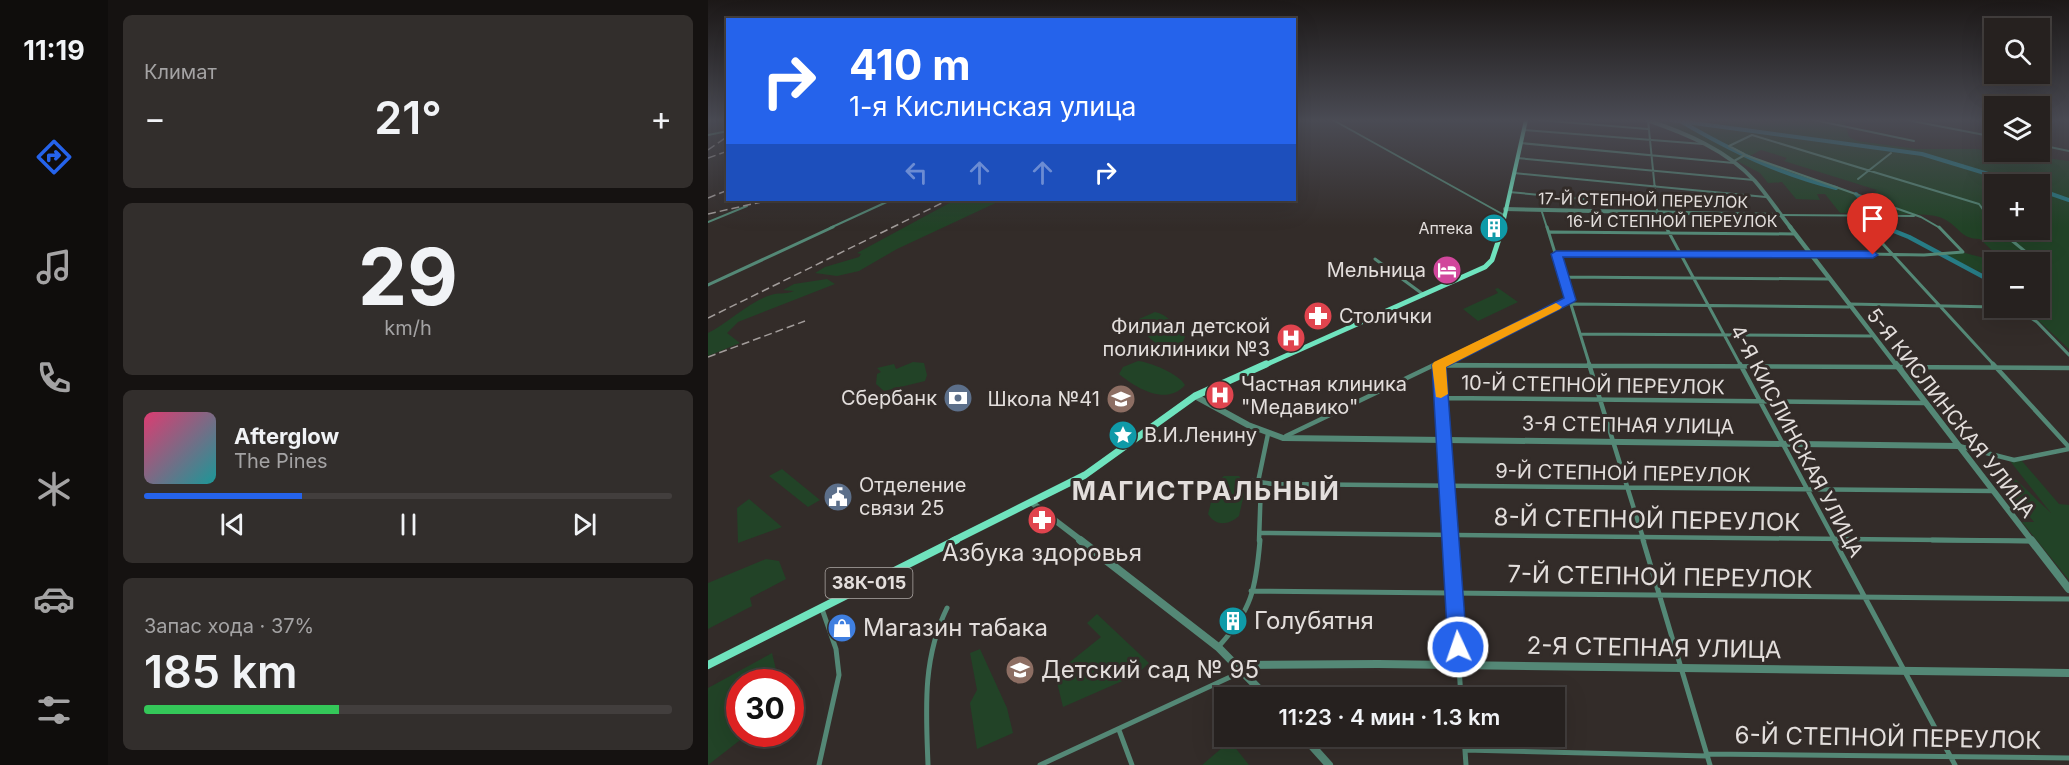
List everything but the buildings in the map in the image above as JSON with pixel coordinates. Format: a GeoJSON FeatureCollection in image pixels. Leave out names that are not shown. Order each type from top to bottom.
{"type":"FeatureCollection","features":[{"type":"Feature","properties":{"kind":"main road","name":"38К-015"},"geometry":{"type":"LineString","coordinates":[[708,665],[1085,475],[1195,396],[1470,276],[1489,264],[1499,243],[1517,158]]}},
{"type":"Feature","properties":{"kind":"street"},"geometry":{"type":"LineString","coordinates":[[1400,156],[1505,212]]}},
{"type":"Feature","properties":{"kind":"street"},"geometry":{"type":"LineString","coordinates":[[1648,156],[1735,162],[1744,156]]}},
{"type":"Feature","properties":{"kind":"street","name":"4-Я КИСЛИНСКАЯ УЛИЦА"},"geometry":{"type":"LineString","coordinates":[[1651,156],[1656,208],[1955,765]]}},
{"type":"Feature","properties":{"kind":"street","name":"5-Я КИСЛИНСКАЯ УЛИЦА"},"geometry":{"type":"LineString","coordinates":[[1724,156],[1735,162],[1754,180],[1871,336],[2069,589]]}},
{"type":"Feature","properties":{"kind":"street"},"geometry":{"type":"LineString","coordinates":[[1556,254],[1894,255],[1961,252],[1963,250],[1938,226],[1920,217],[1747,156]]}},
{"type":"Feature","properties":{"kind":"street"},"geometry":{"type":"LineString","coordinates":[[1819,156],[1979,204],[1984,211]]}},
{"type":"Feature","properties":{"kind":"street"},"geometry":{"type":"LineString","coordinates":[[1858,179],[1888,156]]}},
{"type":"Feature","properties":{"kind":"street"},"geometry":{"type":"LineString","coordinates":[[1517,158],[1754,180]]}},
{"type":"Feature","properties":{"kind":"street"},"geometry":{"type":"LineString","coordinates":[[1514,173],[1766,197]]}},
{"type":"Feature","properties":{"kind":"street","name":"17-Й СТЕПНОЙ ПЕРЕУЛОК"},"geometry":{"type":"LineString","coordinates":[[1509,192],[1656,208],[1779,215]]}},
{"type":"Feature","properties":{"kind":"street"},"geometry":{"type":"LineString","coordinates":[[708,285],[889,201]]}},
{"type":"Feature","properties":{"kind":"street"},"geometry":{"type":"LineString","coordinates":[[708,222],[747,206]]}},
{"type":"Feature","properties":{"kind":"street","name":"17-Й СТЕПНОЙ ПЕРЕУЛОК"},"geometry":{"type":"LineString","coordinates":[[1505,212],[1656,208]]}},
{"type":"Feature","properties":{"kind":"street"},"geometry":{"type":"LineString","coordinates":[[1541,210],[1550,232],[1602,400],[1679,668],[1710,765]]}},
{"type":"Feature","properties":{"kind":"street"},"geometry":{"type":"LineString","coordinates":[[1779,215],[1920,217]]}},
{"type":"Feature","properties":{"kind":"street"},"geometry":{"type":"LineString","coordinates":[[1872,231],[2069,448]]}},
{"type":"Feature","properties":{"kind":"street","name":"16-Й СТЕПНОЙ ПЕРЕУЛОК"},"geometry":{"type":"LineString","coordinates":[[1550,232],[1795,234]]}},
{"type":"Feature","properties":{"kind":"street"},"geometry":{"type":"LineString","coordinates":[[2011,240],[2026,252]]}},
{"type":"Feature","properties":{"kind":"street"},"geometry":{"type":"LineString","coordinates":[[1375,259],[1424,295]]}},
{"type":"Feature","properties":{"kind":"street"},"geometry":{"type":"LineString","coordinates":[[1563,277],[1828,279]]}},
{"type":"Feature","properties":{"kind":"street"},"geometry":{"type":"LineString","coordinates":[[1282,438],[1571,302],[1984,307]]}},
{"type":"Feature","properties":{"kind":"street"},"geometry":{"type":"LineString","coordinates":[[2031,318],[2069,355]]}},
{"type":"Feature","properties":{"kind":"street"},"geometry":{"type":"LineString","coordinates":[[1581,334],[1871,336]]}},
{"type":"Feature","properties":{"kind":"street"},"geometry":{"type":"LineString","coordinates":[[1439,365],[2069,368]]}},
{"type":"Feature","properties":{"kind":"street"},"geometry":{"type":"LineString","coordinates":[[1439,365],[1460,687]]}},
{"type":"Feature","properties":{"kind":"street","name":"3-Я СТЕПНАЯ УЛИЦА"},"geometry":{"type":"LineString","coordinates":[[1195,396],[1268,434],[1282,438],[1959,446],[2014,460],[2069,448]]}},
{"type":"Feature","properties":{"kind":"street","name":"10-Й СТЕПНОЙ ПЕРЕУЛОК"},"geometry":{"type":"LineString","coordinates":[[1442,398],[1924,403]]}},
{"type":"Feature","properties":{"kind":"street"},"geometry":{"type":"LineString","coordinates":[[1218,646],[1242,620],[1251,591],[1262,533],[1259,483],[1268,434]]}},
{"type":"Feature","properties":{"kind":"street","name":"9-Й СТЕПНОЙ ПЕРЕУЛОК"},"geometry":{"type":"LineString","coordinates":[[1252,481],[1259,483],[1448,486],[1994,491]]}},
{"type":"Feature","properties":{"kind":"street"},"geometry":{"type":"LineString","coordinates":[[1031,502],[1218,646],[1258,687]]}},
{"type":"Feature","properties":{"kind":"street","name":"8-Й СТЕПНОЙ ПЕРЕУЛОК"},"geometry":{"type":"LineString","coordinates":[[1262,533],[1450,537],[2032,541]]}},
{"type":"Feature","properties":{"kind":"street","name":"7-Й СТЕПНОЙ ПЕРЕУЛОК"},"geometry":{"type":"LineString","coordinates":[[1251,591],[2069,599]]}},
{"type":"Feature","properties":{"kind":"street"},"geometry":{"type":"LineString","coordinates":[[819,765],[823,731],[833,704],[839,665],[821,607]]}},
{"type":"Feature","properties":{"kind":"street"},"geometry":{"type":"LineString","coordinates":[[928,765],[926,675],[931,642],[947,608]]}},
{"type":"Feature","properties":{"kind":"street","name":"2-Я СТЕПНАЯ УЛИЦА"},"geometry":{"type":"LineString","coordinates":[[1242,668],[1459,665],[2069,673]]}},
{"type":"Feature","properties":{"kind":"street"},"geometry":{"type":"LineString","coordinates":[[1040,765],[1119,730],[1242,668]]}},
{"type":"Feature","properties":{"kind":"street"},"geometry":{"type":"LineString","coordinates":[[1119,730],[1132,765]]}},
{"type":"Feature","properties":{"kind":"street"},"geometry":{"type":"LineString","coordinates":[[1313,747],[1329,765]]}},
{"type":"Feature","properties":{"kind":"street"},"geometry":{"type":"LineString","coordinates":[[1465,747],[1467,765]]}},
{"type":"Feature","properties":{"kind":"street","name":"6-Й СТЕПНОЙ ПЕРЕУЛОК"},"geometry":{"type":"LineString","coordinates":[[1465,750],[2069,758]]}},
{"type":"Feature","properties":{"kind":"green space"},"geometry":{"type":"Polygon","coordinates":[[[1727,156],[1750,156],[1748,157],[1868,198],[1877,190],[1784,161],[1787,158],[1780,156],[1984,156],[1984,162],[2050,162],[2050,159],[2069,161],[2069,349],[2036,318],[2050,318],[2050,252],[1994,252],[1980,239],[1964,235],[1939,217],[1919,214],[1891,215],[1888,212],[1840,213],[1825,194],[1817,194],[1820,200],[1796,199],[1782,182],[1768,183],[1760,173],[1727,156]]]}},
{"type":"Feature","properties":{"kind":"green space"},"geometry":{"type":"Polygon","coordinates":[[[953,201],[1000,201],[897,249],[859,271],[837,276],[815,273],[825,267],[859,257],[861,254],[857,253],[953,201]]]}},
{"type":"Feature","properties":{"kind":"green space"},"geometry":{"type":"Polygon","coordinates":[[[1941,253],[1965,253],[1984,258],[1984,274],[1941,253]]]}},
{"type":"Feature","properties":{"kind":"green space"},"geometry":{"type":"Polygon","coordinates":[[[827,279],[835,284],[738,322],[727,333],[740,343],[708,356],[708,333],[746,307],[771,295],[794,291],[783,290],[794,284],[827,279]]]}},
{"type":"Feature","properties":{"kind":"green space"},"geometry":{"type":"Polygon","coordinates":[[[1498,288],[1518,302],[1478,321],[1463,309],[1498,293],[1495,289],[1498,288]]]}},
{"type":"Feature","properties":{"kind":"green space"},"geometry":{"type":"Polygon","coordinates":[[[1155,312],[1168,318],[1185,337],[1175,349],[1162,347],[1155,343],[1139,327],[1139,319],[1155,312]]]}},
{"type":"Feature","properties":{"kind":"green space"},"geometry":{"type":"Polygon","coordinates":[[[1138,361],[1164,369],[1185,385],[1170,394],[1161,395],[1143,390],[1119,374],[1123,367],[1138,361]]]}},
{"type":"Feature","properties":{"kind":"green space"},"geometry":{"type":"Polygon","coordinates":[[[913,362],[924,363],[927,375],[925,381],[884,391],[876,384],[877,374],[881,372],[877,368],[894,364],[896,369],[913,362]]]}},
{"type":"Feature","properties":{"kind":"green space"},"geometry":{"type":"Polygon","coordinates":[[[2010,461],[2022,461],[2059,504],[2069,505],[2069,580],[2022,522],[2034,522],[1996,475],[2010,474],[2051,513],[2010,461]]]}},
{"type":"Feature","properties":{"kind":"green space"},"geometry":{"type":"Polygon","coordinates":[[[782,469],[820,500],[808,507],[769,476],[782,469]]]}},
{"type":"Feature","properties":{"kind":"green space"},"geometry":{"type":"Polygon","coordinates":[[[1224,476],[1239,476],[1246,485],[1239,516],[1227,523],[1219,523],[1208,514],[1216,483],[1224,476]]]}},
{"type":"Feature","properties":{"kind":"green space"},"geometry":{"type":"Polygon","coordinates":[[[749,499],[782,527],[738,543],[737,508],[749,499]]]}},
{"type":"Feature","properties":{"kind":"green space"},"geometry":{"type":"Polygon","coordinates":[[[766,559],[779,561],[786,579],[750,598],[752,606],[708,629],[708,583],[766,559]]]}},
{"type":"Feature","properties":{"kind":"green space"},"geometry":{"type":"Polygon","coordinates":[[[1097,614],[1149,663],[1136,675],[1063,707],[1055,674],[1101,637],[1087,623],[1097,614]]]}},
{"type":"Feature","properties":{"kind":"green space"},"geometry":{"type":"Polygon","coordinates":[[[980,649],[1007,708],[1013,733],[977,749],[970,703],[977,690],[970,653],[980,649]]]}},
{"type":"Feature","properties":{"kind":"green space"},"geometry":{"type":"Polygon","coordinates":[[[772,653],[776,669],[743,669],[772,653]]]}},
{"type":"Feature","properties":{"kind":"green space"},"geometry":{"type":"Polygon","coordinates":[[[726,678],[726,747],[731,747],[708,765],[708,688],[726,678]]]}},
{"type":"Feature","properties":{"kind":"green space"},"geometry":{"type":"Polygon","coordinates":[[[1223,747],[1235,747],[1249,765],[1202,765],[1223,747]]]}},
{"type":"Feature","properties":{"kind":"waterway"},"geometry":{"type":"LineString","coordinates":[[1745,156],[1794,176],[1836,188]]}},
{"type":"Feature","properties":{"kind":"waterway"},"geometry":{"type":"LineString","coordinates":[[1928,156],[1988,174]]}},
{"type":"Feature","properties":{"kind":"waterway"},"geometry":{"type":"LineString","coordinates":[[2050,193],[2069,200]]}},
{"type":"Feature","properties":{"kind":"waterway"},"geometry":{"type":"LineString","coordinates":[[1856,194],[1874,218],[1888,228]]}},
{"type":"Feature","properties":{"kind":"waterway"},"geometry":{"type":"LineString","coordinates":[[1884,227],[1909,237],[1984,277]]}},
{"type":"Feature","properties":{"kind":"railway"},"geometry":{"type":"LineString","coordinates":[[708,158],[715,156]]}},
{"type":"Feature","properties":{"kind":"railway"},"geometry":{"type":"LineString","coordinates":[[708,198],[726,191]]}},
{"type":"Feature","properties":{"kind":"railway"},"geometry":{"type":"LineString","coordinates":[[708,214],[766,201]]}},
{"type":"Feature","properties":{"kind":"railway"},"geometry":{"type":"LineString","coordinates":[[708,318],[946,201]]}},
{"type":"Feature","properties":{"kind":"railway"},"geometry":{"type":"LineString","coordinates":[[708,357],[805,321]]}},
{"type":"Feature","properties":{"kind":"slow traffic"},"geometry":{"type":"LineString","coordinates":[[1441,394],[1439,365],[1556,307]]}},
{"type":"Feature","properties":{"kind":"place","name":"Аптека"},"geometry":{"type":"Point","coordinates":[1494,228]}},
{"type":"Feature","properties":{"kind":"place","name":"Мельница"},"geometry":{"type":"Point","coordinates":[1447,270]}},
{"type":"Feature","properties":{"kind":"place","name":"Столички"},"geometry":{"type":"Point","coordinates":[1318,316]}},
{"type":"Feature","properties":{"kind":"place","name":"Филиал детской поликлиники №3"},"geometry":{"type":"Point","coordinates":[1291,338]}},
{"type":"Feature","properties":{"kind":"place","name":"Частная клиника \"Медавико\""},"geometry":{"type":"Point","coordinates":[1220,395]}},
{"type":"Feature","properties":{"kind":"place","name":"Сбербанк"},"geometry":{"type":"Point","coordinates":[958,398]}},
{"type":"Feature","properties":{"kind":"place","name":"Школа №41"},"geometry":{"type":"Point","coordinates":[1121,399]}},
{"type":"Feature","properties":{"kind":"place","name":"В.И.Ленину"},"geometry":{"type":"Point","coordinates":[1123,435]}},
{"type":"Feature","properties":{"kind":"place","name":"Отделение связи 25"},"geometry":{"type":"Point","coordinates":[838,497]}},
{"type":"Feature","properties":{"kind":"place","name":"Азбука здоровья"},"geometry":{"type":"Point","coordinates":[1042,520]}},
{"type":"Feature","properties":{"kind":"place","name":"Голубятня"},"geometry":{"type":"Point","coordinates":[1233,621]}},
{"type":"Feature","properties":{"kind":"place","name":"Магазин табака"},"geometry":{"type":"Point","coordinates":[842,628]}},
{"type":"Feature","properties":{"kind":"place","name":"Детский сад № 95"},"geometry":{"type":"Point","coordinates":[1020,670]}},
{"type":"Feature","properties":{"kind":"district","name":"МАГИСТРАЛЬНЫЙ"},"geometry":{"type":"Point","coordinates":[1206,491]}},
{"type":"Feature","properties":{"kind":"route"},"geometry":{"type":"LineString","coordinates":[[1458,647],[1442,398],[1438,369],[1439,365],[1570,300],[1556,254],[1873,255]]}}]}
